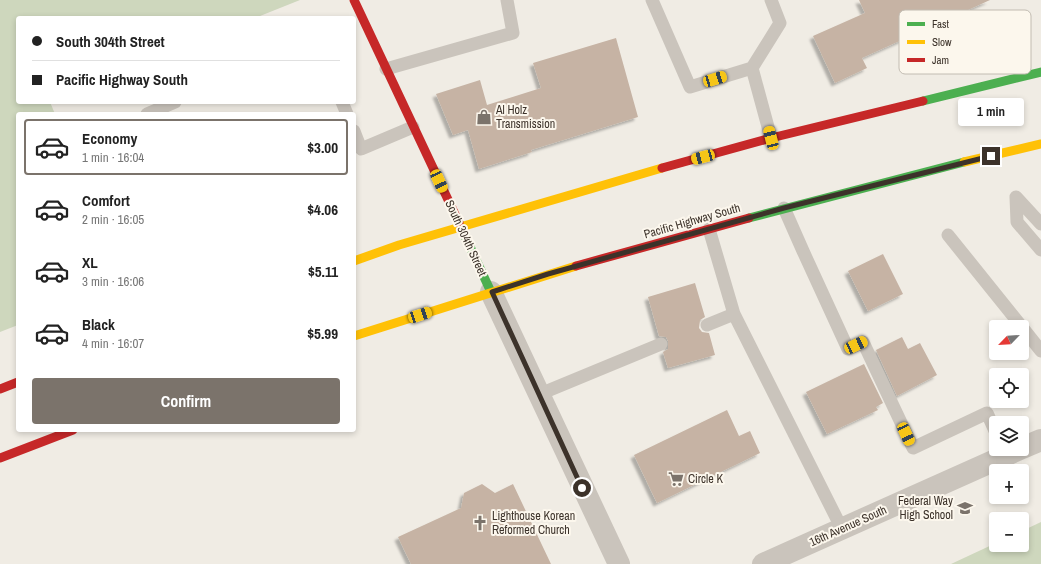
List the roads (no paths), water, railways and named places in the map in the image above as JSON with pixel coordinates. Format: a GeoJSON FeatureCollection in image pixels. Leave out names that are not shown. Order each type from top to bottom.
{"type":"FeatureCollection","features":[{"type":"Feature","properties":{"kind":"main road","name":"South 304th Street"},"geometry":{"type":"LineString","coordinates":[[354,0],[359,26],[386,69],[492,292]]}},
{"type":"Feature","properties":{"kind":"main road"},"geometry":{"type":"LineString","coordinates":[[356,260],[399,245],[460,227],[771,138],[1041,72]]}},
{"type":"Feature","properties":{"kind":"main road","name":"Pacific Highway South"},"geometry":{"type":"LineString","coordinates":[[356,335],[548,274],[784,208],[926,171],[1041,144]]}},
{"type":"Feature","properties":{"kind":"main road"},"geometry":{"type":"LineString","coordinates":[[0,389],[16,383]]}},
{"type":"Feature","properties":{"kind":"main road"},"geometry":{"type":"LineString","coordinates":[[0,458],[68,432]]}},
{"type":"Feature","properties":{"kind":"street","name":"South 304th Street"},"geometry":{"type":"LineString","coordinates":[[492,292],[619,564]]}},
{"type":"Feature","properties":{"kind":"street","name":"16th Avenue South"},"geometry":{"type":"LineString","coordinates":[[1029,444],[1041,440]]}},
{"type":"Feature","properties":{"kind":"street","name":"16th Avenue South"},"geometry":{"type":"LineString","coordinates":[[763,564],[1000,456]]}},
{"type":"Feature","properties":{"kind":"lane"},"geometry":{"type":"LineString","coordinates":[[386,69],[512,33],[508,0]]}},
{"type":"Feature","properties":{"kind":"lane"},"geometry":{"type":"LineString","coordinates":[[652,0],[690,87],[752,68],[780,23],[771,0]]}},
{"type":"Feature","properties":{"kind":"lane"},"geometry":{"type":"LineString","coordinates":[[752,68],[771,138]]}},
{"type":"Feature","properties":{"kind":"lane"},"geometry":{"type":"LineString","coordinates":[[152,112],[170,104]]}},
{"type":"Feature","properties":{"kind":"lane"},"geometry":{"type":"LineString","coordinates":[[356,136],[361,149],[413,127]]}},
{"type":"Feature","properties":{"kind":"lane"},"geometry":{"type":"LineString","coordinates":[[1041,224],[1016,196],[1018,222],[1041,250]]}},
{"type":"Feature","properties":{"kind":"lane"},"geometry":{"type":"LineString","coordinates":[[784,208],[848,349],[863,342],[913,448],[987,413],[989,417]]}},
{"type":"Feature","properties":{"kind":"lane"},"geometry":{"type":"LineString","coordinates":[[709,229],[734,314],[842,529]]}},
{"type":"Feature","properties":{"kind":"lane"},"geometry":{"type":"LineString","coordinates":[[948,235],[1016,320]]}},
{"type":"Feature","properties":{"kind":"lane"},"geometry":{"type":"LineString","coordinates":[[707,325],[734,314]]}},
{"type":"Feature","properties":{"kind":"lane"},"geometry":{"type":"LineString","coordinates":[[1029,336],[1041,351]]}},
{"type":"Feature","properties":{"kind":"lane"},"geometry":{"type":"LineString","coordinates":[[540,394],[661,344]]}},
{"type":"Feature","properties":{"kind":"place","name":"Al Holz Transmission"},"geometry":{"type":"Point","coordinates":[484,117]}},
{"type":"Feature","properties":{"kind":"place","name":"Circle K"},"geometry":{"type":"Point","coordinates":[676,479]}},
{"type":"Feature","properties":{"kind":"place","name":"Federal Way High School"},"geometry":{"type":"Point","coordinates":[965,508]}},
{"type":"Feature","properties":{"kind":"place","name":"Lighthouse Korean Reformed Church"},"geometry":{"type":"Point","coordinates":[480,523]}}]}
